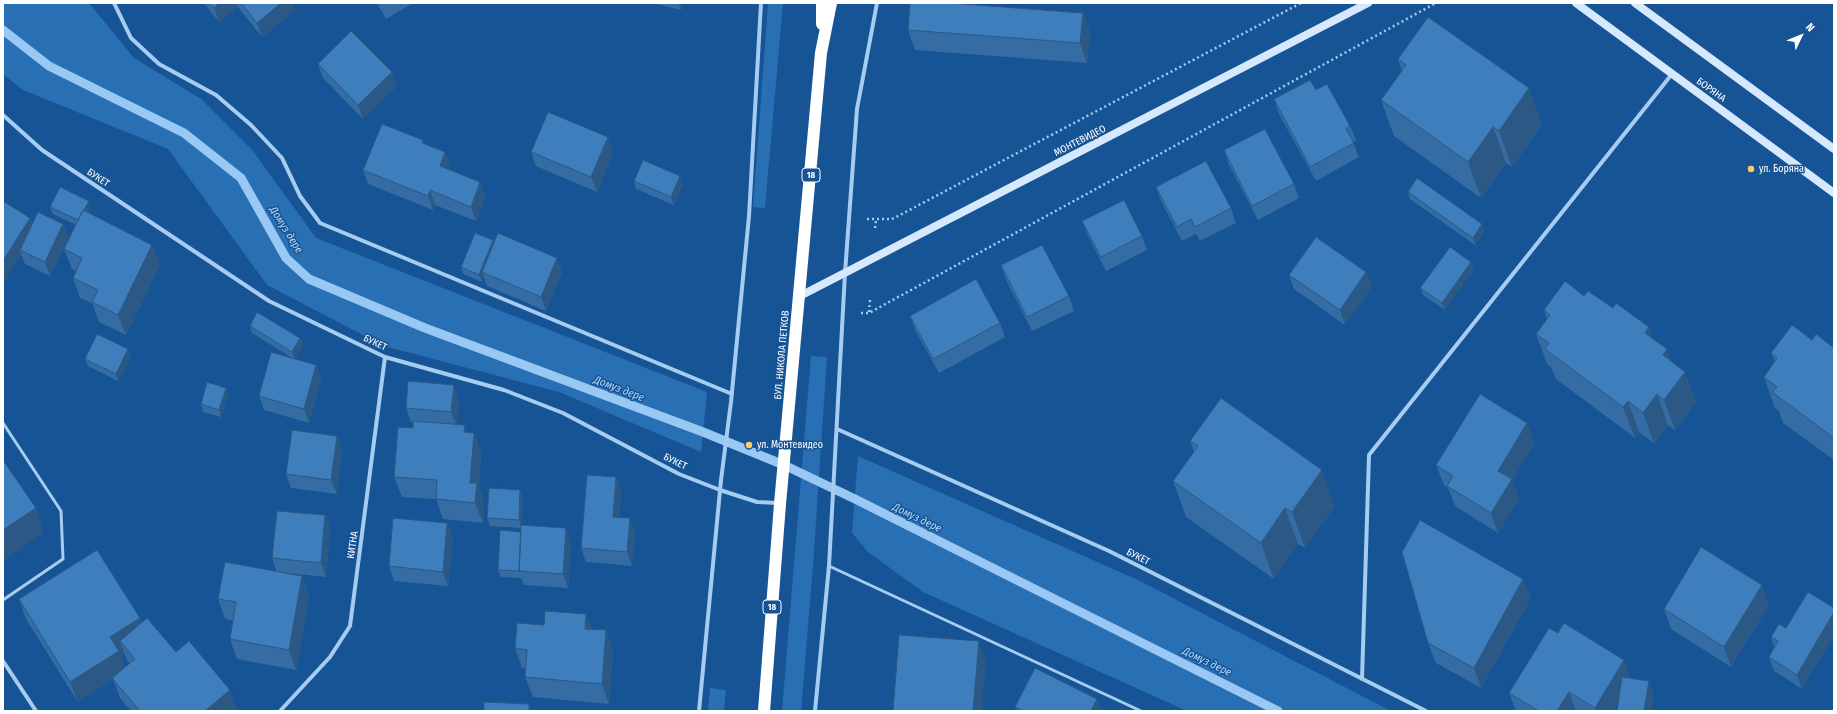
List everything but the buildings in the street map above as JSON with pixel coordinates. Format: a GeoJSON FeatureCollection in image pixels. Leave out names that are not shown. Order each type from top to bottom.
{"type":"FeatureCollection","features":[{"type":"Feature","properties":{"kind":"highway"},"geometry":{"type":"LineString","coordinates":[[821,53],[822,3]]}},
{"type":"Feature","properties":{"kind":"highway","name":"БУЛ. НИКОЛА ПЕТКОВ"},"geometry":{"type":"LineString","coordinates":[[764,711],[780,504],[821,53],[831,3]]}},
{"type":"Feature","properties":{"kind":"street"},"geometry":{"type":"LineString","coordinates":[[114,3],[132,38],[159,64],[216,95],[251,125],[282,158],[300,196],[320,223],[732,394]]}},
{"type":"Feature","properties":{"kind":"street"},"geometry":{"type":"LineString","coordinates":[[699,711],[721,480],[732,394],[749,216],[761,3]]}},
{"type":"Feature","properties":{"kind":"street"},"geometry":{"type":"LineString","coordinates":[[815,711],[829,566],[845,273],[857,109],[877,3]]}},
{"type":"Feature","properties":{"kind":"street","name":"МОНТЕВИДЕО"},"geometry":{"type":"LineString","coordinates":[[800,296],[1368,3]]}},
{"type":"Feature","properties":{"kind":"street","name":"БОРЯНА"},"geometry":{"type":"LineString","coordinates":[[1576,3],[1834,193]]}},
{"type":"Feature","properties":{"kind":"street"},"geometry":{"type":"LineString","coordinates":[[1635,3],[1834,149]]}},
{"type":"Feature","properties":{"kind":"street"},"geometry":{"type":"LineString","coordinates":[[1362,679],[1368,455],[1672,74]]}},
{"type":"Feature","properties":{"kind":"street","name":"БУКЕТ"},"geometry":{"type":"LineString","coordinates":[[3,115],[42,150],[269,301],[385,357],[504,390],[563,413],[679,474],[720,490],[757,502],[780,504]]}},
{"type":"Feature","properties":{"kind":"street","name":"КИТНА"},"geometry":{"type":"LineString","coordinates":[[280,711],[330,657],[350,626],[385,357]]}},
{"type":"Feature","properties":{"kind":"street","name":"БУКЕТ"},"geometry":{"type":"LineString","coordinates":[[837,429],[1109,552],[1426,711]]}},
{"type":"Feature","properties":{"kind":"street"},"geometry":{"type":"LineString","coordinates":[[3,661],[36,711]]}},
{"type":"Feature","properties":{"kind":"lane"},"geometry":{"type":"LineString","coordinates":[[3,423],[61,511],[63,559],[3,600]]}},
{"type":"Feature","properties":{"kind":"lane"},"geometry":{"type":"LineString","coordinates":[[829,566],[1141,711]]}},
{"type":"Feature","properties":{"kind":"path"},"geometry":{"type":"LineString","coordinates":[[867,219],[892,219],[1301,3]]}},
{"type":"Feature","properties":{"kind":"path"},"geometry":{"type":"LineString","coordinates":[[861,313],[869,313],[1436,3]]}},
{"type":"Feature","properties":{"kind":"path"},"geometry":{"type":"LineString","coordinates":[[875,228],[876,220]]}},
{"type":"Feature","properties":{"kind":"path"},"geometry":{"type":"LineString","coordinates":[[869,313],[870,300]]}},
{"type":"Feature","properties":{"kind":"shaded area"},"geometry":{"type":"Polygon","coordinates":[[[3,3],[89,3],[134,58],[201,99],[253,151],[316,238],[707,392],[701,452],[559,392],[384,346],[267,285],[168,149],[23,90],[3,74],[3,3]]]}},
{"type":"Feature","properties":{"kind":"shaded area"},"geometry":{"type":"Polygon","coordinates":[[[768,3],[783,3],[765,208],[753,207],[768,3]]]}},
{"type":"Feature","properties":{"kind":"shaded area"},"geometry":{"type":"Polygon","coordinates":[[[811,356],[827,357],[813,566],[801,711],[782,711],[811,356]]]}},
{"type":"Feature","properties":{"kind":"shaded area"},"geometry":{"type":"Polygon","coordinates":[[[858,456],[1138,580],[1391,711],[1187,711],[923,592],[868,552],[852,533],[858,456]]]}},
{"type":"Feature","properties":{"kind":"shaded area"},"geometry":{"type":"Polygon","coordinates":[[[710,688],[726,690],[724,711],[708,711],[710,688]]]}},
{"type":"Feature","properties":{"kind":"waterway","name":"Домуз дере"},"geometry":{"type":"LineString","coordinates":[[3,30],[49,66],[184,133],[241,178],[286,258],[309,279],[425,328],[703,432],[784,465],[855,499],[1278,711]]}},
{"type":"Feature","properties":{"kind":"place","name":"ул. Боряна"},"geometry":{"type":"Point","coordinates":[1751,169]}},
{"type":"Feature","properties":{"kind":"place","name":"ул. Монтевидео"},"geometry":{"type":"Point","coordinates":[749,445]}}]}
